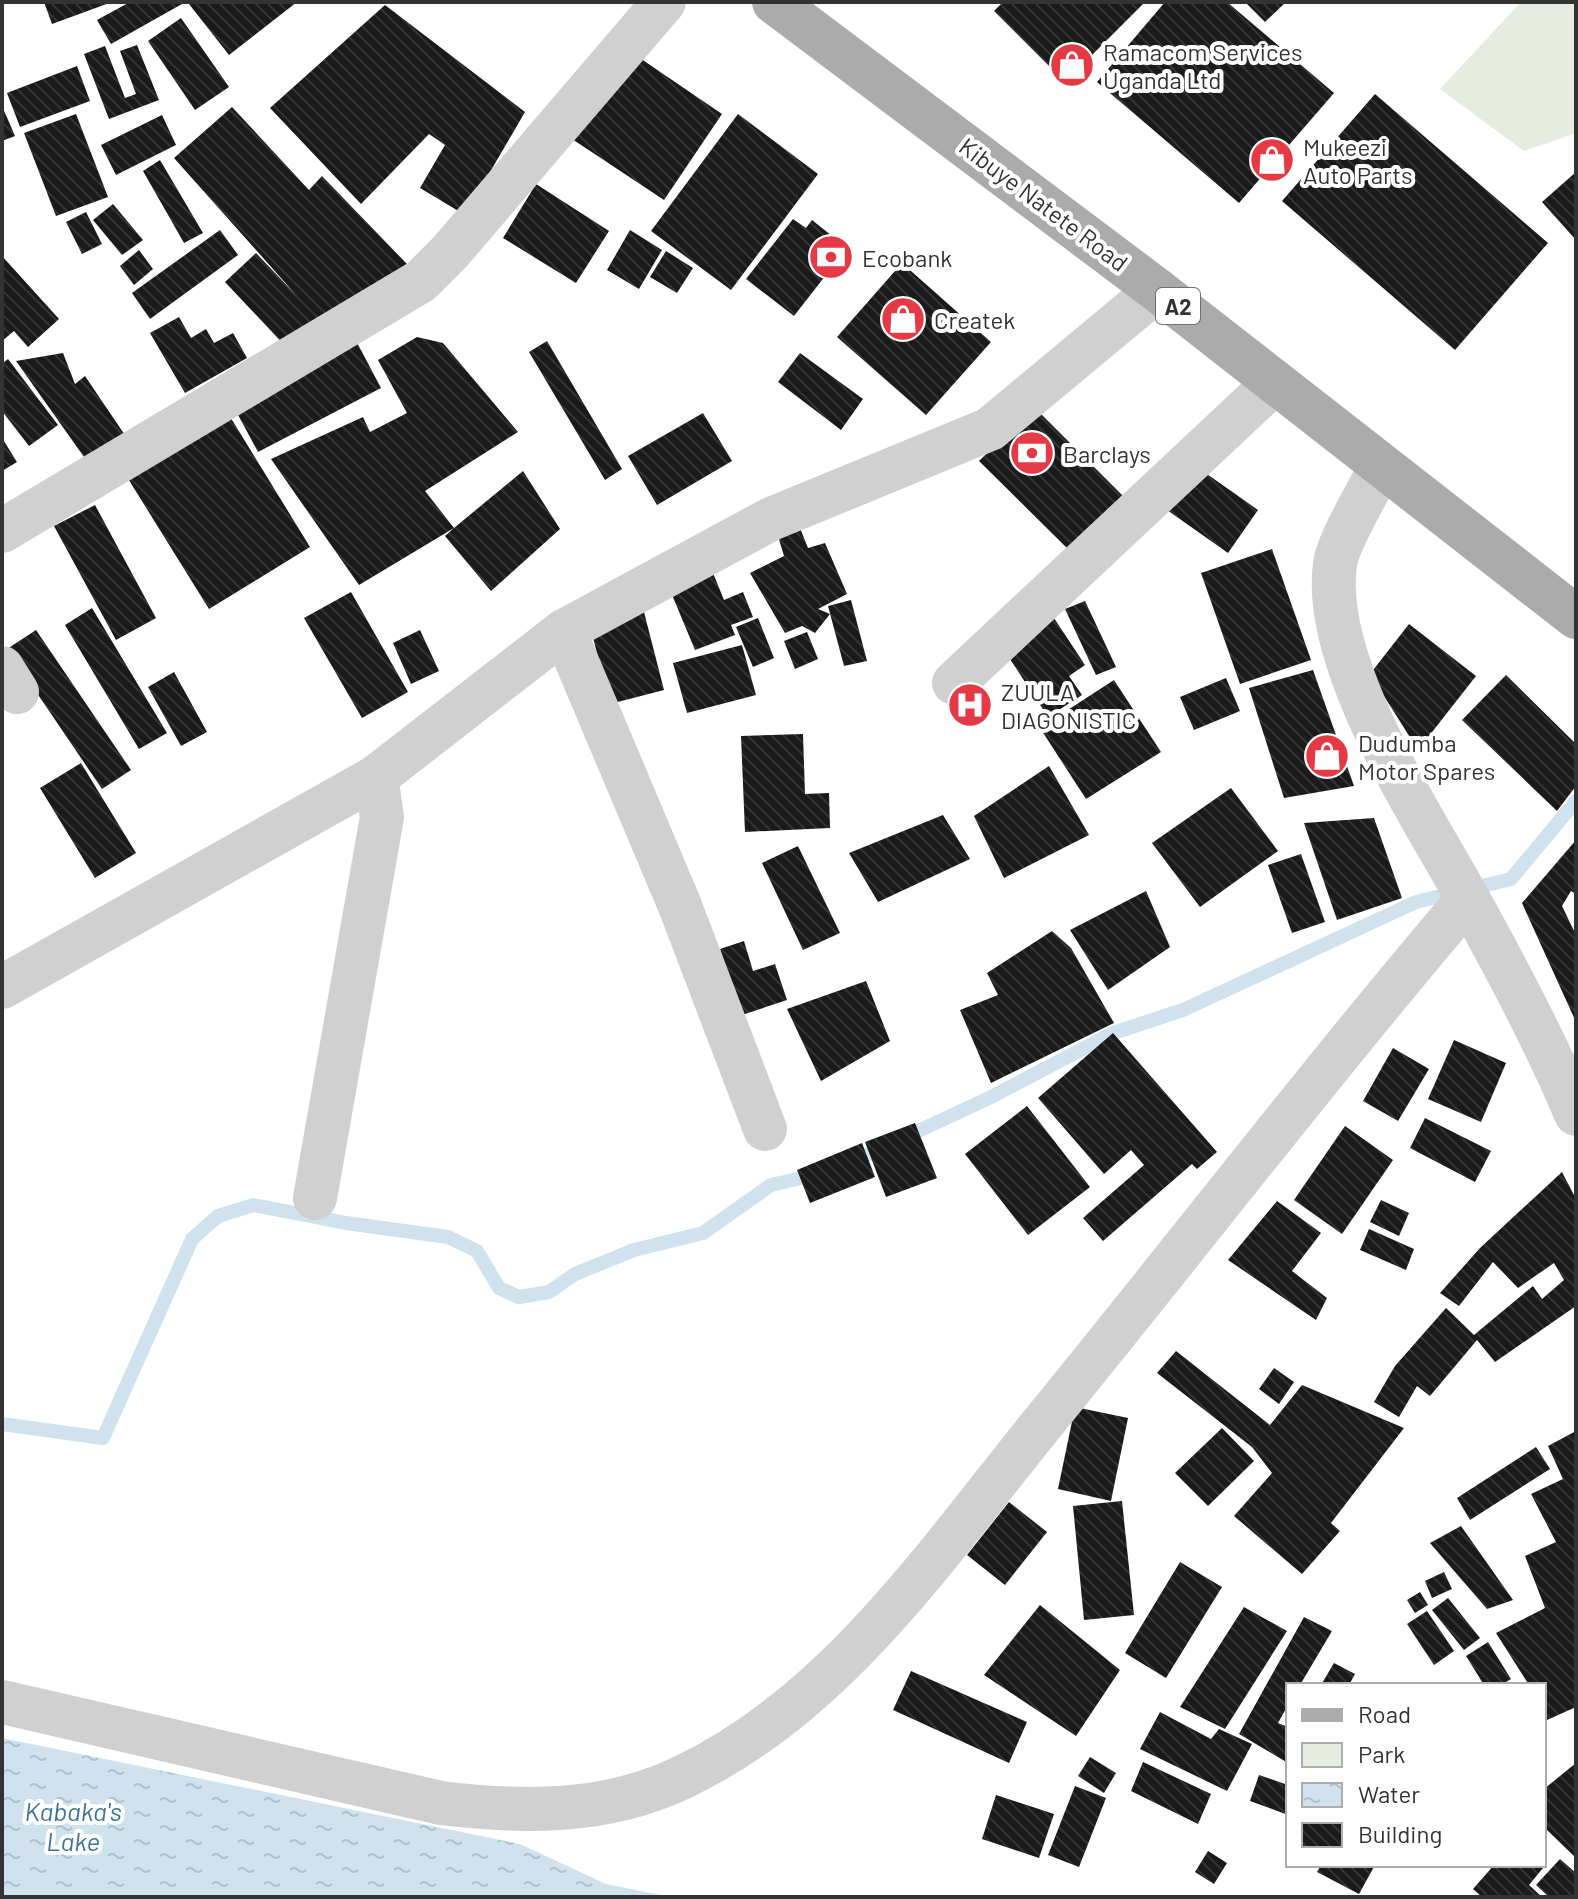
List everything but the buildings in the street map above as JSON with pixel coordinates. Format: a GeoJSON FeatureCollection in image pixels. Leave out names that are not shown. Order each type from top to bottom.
{"type":"FeatureCollection","features":[{"type":"Feature","properties":{"kind":"main road","name":"Kibuye Natete Road"},"geometry":{"type":"LineString","coordinates":[[774,2],[1157,290],[1574,612]]}},
{"type":"Feature","properties":{"kind":"street"},"geometry":{"type":"LineString","coordinates":[[2,531],[421,281],[450,252],[664,2]]}},
{"type":"Feature","properties":{"kind":"street"},"geometry":{"type":"LineString","coordinates":[[2,987],[376,777],[564,631],[771,519],[990,429],[1157,290]]}},
{"type":"Feature","properties":{"kind":"street"},"geometry":{"type":"LineString","coordinates":[[954,683],[1274,383]]}},
{"type":"Feature","properties":{"kind":"street"},"geometry":{"type":"LineString","coordinates":[[1381,466],[1335,563],[1337,629],[1362,696],[1406,790],[1468,899],[1576,1114]]}},
{"type":"Feature","properties":{"kind":"street"},"geometry":{"type":"LineString","coordinates":[[564,631],[680,906],[765,1129]]}},
{"type":"Feature","properties":{"kind":"street"},"geometry":{"type":"LineString","coordinates":[[315,1198],[382,817],[376,777]]}},
{"type":"Feature","properties":{"kind":"street"},"geometry":{"type":"LineString","coordinates":[[2,1702],[441,1803],[500,1810],[602,1803],[681,1778],[744,1741],[843,1664],[980,1501],[1468,899]]}},
{"type":"Feature","properties":{"kind":"green space"},"geometry":{"type":"Polygon","coordinates":[[[1521,2],[1576,2],[1576,133],[1524,151],[1440,89],[1521,2]]]}},
{"type":"Feature","properties":{"kind":"water","name":"Kabaka's Lake"},"geometry":{"type":"Polygon","coordinates":[[[2,1738],[520,1844],[606,1884],[671,1897],[2,1897],[2,1738]]]}},
{"type":"Feature","properties":{"kind":"waterway"},"geometry":{"type":"LineString","coordinates":[[850,1163],[989,1098],[1113,1033],[1183,1010],[1416,902],[1511,879],[1576,801]]}},
{"type":"Feature","properties":{"kind":"waterway"},"geometry":{"type":"LineString","coordinates":[[2,1424],[103,1438],[192,1239],[218,1216],[254,1205],[346,1223],[448,1237],[477,1251],[499,1288],[519,1297],[549,1292],[575,1274],[634,1250],[703,1233],[771,1185],[819,1174]]}},
{"type":"Feature","properties":{"kind":"place","name":"Ramacom Services Uganda Ltd"},"geometry":{"type":"Point","coordinates":[1072,65]}},
{"type":"Feature","properties":{"kind":"place","name":"Mukeezi Auto Parts"},"geometry":{"type":"Point","coordinates":[1272,160]}},
{"type":"Feature","properties":{"kind":"place","name":"Ecobank"},"geometry":{"type":"Point","coordinates":[831,257]}},
{"type":"Feature","properties":{"kind":"place","name":"Createk"},"geometry":{"type":"Point","coordinates":[903,319]}},
{"type":"Feature","properties":{"kind":"place","name":"Barclays"},"geometry":{"type":"Point","coordinates":[1032,453]}},
{"type":"Feature","properties":{"kind":"place","name":"ZUULA DIAGONISTIC"},"geometry":{"type":"Point","coordinates":[970,705]}},
{"type":"Feature","properties":{"kind":"place","name":"Dudumba Motor Spares"},"geometry":{"type":"Point","coordinates":[1327,756]}}]}
